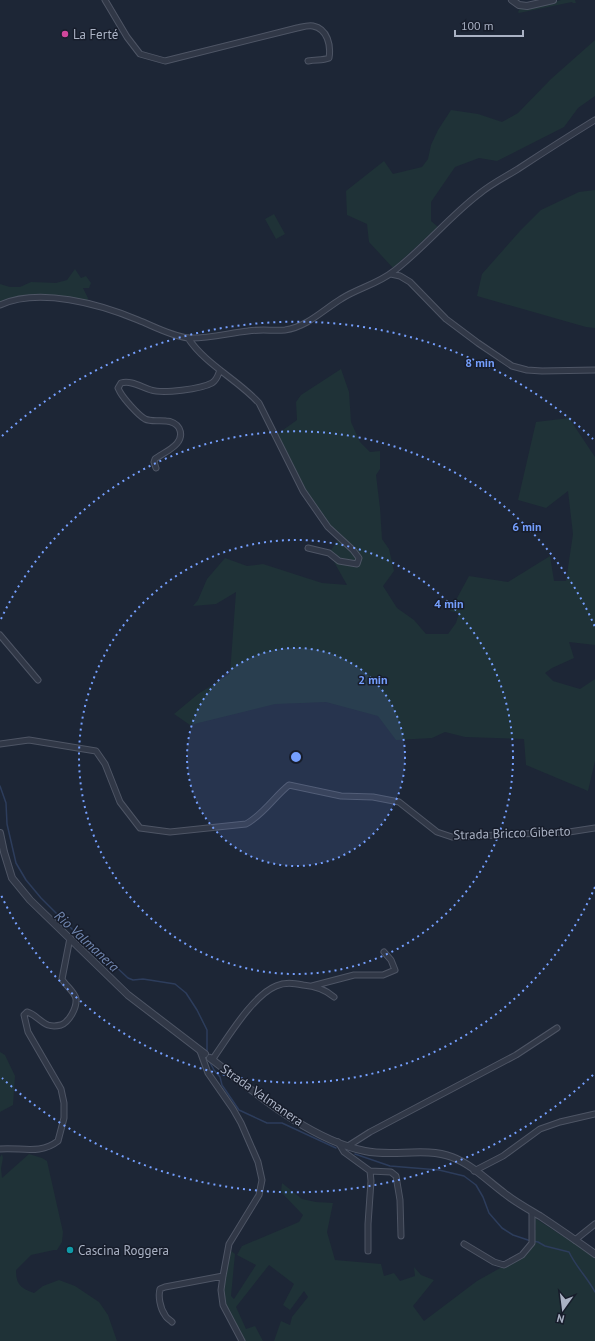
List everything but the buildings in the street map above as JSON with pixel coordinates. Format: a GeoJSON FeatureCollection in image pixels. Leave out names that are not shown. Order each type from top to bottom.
{"type":"FeatureCollection","features":[{"type":"Feature","properties":{"kind":"street"},"geometry":{"type":"LineString","coordinates":[[105,0],[127,37],[140,54],[165,61],[297,28],[312,26],[318,27],[327,37],[330,50],[329,58],[323,61],[315,59],[308,61]]}},
{"type":"Feature","properties":{"kind":"street"},"geometry":{"type":"LineString","coordinates":[[512,0],[519,5],[527,6],[553,0]]}},
{"type":"Feature","properties":{"kind":"street"},"geometry":{"type":"LineString","coordinates":[[0,305],[23,299],[41,298],[58,298],[87,303],[188,338],[251,330],[285,330],[293,328],[309,321],[350,294],[391,274],[480,193],[595,120]]}},
{"type":"Feature","properties":{"kind":"street"},"geometry":{"type":"LineString","coordinates":[[391,274],[400,276],[410,282],[446,319],[512,366],[527,370],[542,371],[595,370]]}},
{"type":"Feature","properties":{"kind":"street"},"geometry":{"type":"LineString","coordinates":[[188,338],[196,350],[249,391],[259,403],[303,491],[328,527],[353,550],[359,558],[357,564],[339,561],[329,553],[308,548]]}},
{"type":"Feature","properties":{"kind":"street"},"geometry":{"type":"LineString","coordinates":[[156,468],[154,462],[155,459],[172,449],[180,437],[179,427],[168,421],[144,419],[120,392],[118,388],[121,383],[129,382],[151,390],[167,392],[212,383],[217,378],[220,370]]}},
{"type":"Feature","properties":{"kind":"street"},"geometry":{"type":"LineString","coordinates":[[0,635],[38,680]]}},
{"type":"Feature","properties":{"kind":"street","name":"Strada Bricco Giberto"},"geometry":{"type":"LineString","coordinates":[[0,744],[29,740],[96,751],[105,764],[120,802],[140,828],[170,832],[246,824],[256,818],[279,793],[289,785],[341,796],[372,797],[399,802],[437,832],[452,837],[569,832],[595,828]]}},
{"type":"Feature","properties":{"kind":"street","name":"Strada Valmanera"},"geometry":{"type":"LineString","coordinates":[[0,833],[12,878],[30,900],[128,995],[207,1056],[290,1117],[338,1142],[365,1151],[439,1154],[460,1161],[505,1194],[595,1254]]}},
{"type":"Feature","properties":{"kind":"street"},"geometry":{"type":"LineString","coordinates":[[0,1149],[38,1150],[51,1147],[58,1141],[64,1118],[64,1103],[61,1089],[28,1032],[24,1015],[26,1012],[30,1012],[46,1024],[53,1026],[60,1025],[68,1020],[74,1009],[76,1000],[74,994],[62,979],[70,938]]}},
{"type":"Feature","properties":{"kind":"street"},"geometry":{"type":"LineString","coordinates":[[311,986],[354,975],[383,975],[394,970],[391,960],[384,952]]}},
{"type":"Feature","properties":{"kind":"street"},"geometry":{"type":"LineString","coordinates":[[242,1341],[223,1305],[221,1290],[229,1244],[259,1195],[262,1180],[258,1162],[241,1123],[208,1073],[207,1056],[264,993],[276,986],[290,982],[311,986],[328,992],[334,997]]}},
{"type":"Feature","properties":{"kind":"street"},"geometry":{"type":"LineString","coordinates":[[348,1146],[370,1132],[516,1055],[557,1028]]}},
{"type":"Feature","properties":{"kind":"street"},"geometry":{"type":"LineString","coordinates":[[474,1171],[503,1156],[540,1128],[595,1114]]}},
{"type":"Feature","properties":{"kind":"street"},"geometry":{"type":"LineString","coordinates":[[338,1142],[344,1152],[370,1171],[391,1172],[396,1176],[400,1200],[401,1236]]}},
{"type":"Feature","properties":{"kind":"street"},"geometry":{"type":"LineString","coordinates":[[368,1251],[371,1181],[370,1171]]}},
{"type":"Feature","properties":{"kind":"street"},"geometry":{"type":"LineString","coordinates":[[464,1244],[494,1262],[504,1265],[522,1254],[532,1241],[532,1212]]}},
{"type":"Feature","properties":{"kind":"street"},"geometry":{"type":"LineString","coordinates":[[576,1240],[595,1224]]}},
{"type":"Feature","properties":{"kind":"street"},"geometry":{"type":"LineString","coordinates":[[172,1322],[165,1315],[161,1305],[159,1294],[160,1289],[223,1276]]}},
{"type":"Feature","properties":{"kind":"green space"},"geometry":{"type":"Polygon","coordinates":[[[561,0],[575,0],[576,3],[572,2],[518,12],[520,8],[546,5],[561,0]]]}},
{"type":"Feature","properties":{"kind":"green space"},"geometry":{"type":"Polygon","coordinates":[[[595,40],[595,96],[578,108],[564,127],[497,161],[479,158],[455,167],[431,202],[431,221],[438,227],[393,268],[369,242],[367,224],[347,215],[346,191],[384,161],[393,174],[422,167],[428,159],[431,145],[438,130],[451,110],[478,114],[502,122],[518,113],[551,79],[595,40]]]}},
{"type":"Feature","properties":{"kind":"green space"},"geometry":{"type":"Polygon","coordinates":[[[595,190],[595,328],[586,327],[477,296],[482,274],[520,231],[541,210],[579,192],[595,190]]]}},
{"type":"Feature","properties":{"kind":"green space"},"geometry":{"type":"Polygon","coordinates":[[[274,214],[285,234],[276,239],[265,219],[274,214]]]}},
{"type":"Feature","properties":{"kind":"green space"},"geometry":{"type":"Polygon","coordinates":[[[75,269],[81,278],[86,276],[91,283],[89,288],[83,288],[88,298],[87,303],[41,298],[0,305],[0,284],[10,287],[20,287],[31,282],[56,283],[67,280],[75,269]]]}},
{"type":"Feature","properties":{"kind":"green space"},"geometry":{"type":"Polygon","coordinates":[[[341,369],[349,392],[351,422],[360,442],[370,452],[380,451],[380,469],[376,475],[382,539],[389,549],[394,571],[383,586],[397,608],[414,620],[426,634],[448,634],[456,623],[459,613],[450,611],[469,576],[508,582],[550,556],[554,581],[566,581],[573,534],[568,491],[546,508],[518,500],[536,422],[569,418],[595,457],[595,645],[569,642],[574,658],[552,668],[545,673],[553,681],[580,689],[595,679],[595,761],[588,791],[526,765],[524,739],[465,737],[445,732],[432,738],[396,740],[378,716],[326,702],[275,704],[190,725],[174,714],[198,694],[230,674],[236,592],[216,604],[193,606],[198,600],[207,579],[225,558],[247,566],[263,564],[322,583],[347,585],[329,553],[339,538],[313,506],[276,435],[297,420],[296,402],[301,395],[341,369]]]}},
{"type":"Feature","properties":{"kind":"green space"},"geometry":{"type":"Polygon","coordinates":[[[0,1052],[5,1055],[15,1076],[13,1105],[0,1112],[0,1052]]]}},
{"type":"Feature","properties":{"kind":"green space"},"geometry":{"type":"Polygon","coordinates":[[[2,1154],[2,1178],[29,1154],[47,1161],[63,1232],[62,1242],[57,1250],[31,1255],[16,1270],[18,1283],[34,1293],[43,1286],[59,1280],[75,1286],[99,1302],[108,1315],[117,1341],[0,1341],[0,1157],[2,1154]]]}},
{"type":"Feature","properties":{"kind":"green space"},"geometry":{"type":"Polygon","coordinates":[[[282,1183],[302,1199],[333,1203],[327,1232],[335,1260],[381,1264],[384,1276],[394,1273],[400,1281],[415,1276],[414,1267],[421,1275],[434,1280],[413,1306],[424,1321],[477,1281],[527,1253],[533,1243],[534,1230],[536,1230],[535,1218],[595,1257],[595,1341],[274,1341],[281,1321],[290,1325],[292,1317],[308,1297],[304,1291],[290,1310],[283,1305],[294,1284],[269,1265],[236,1307],[246,1329],[255,1326],[263,1341],[244,1341],[240,1331],[241,1330],[225,1305],[223,1288],[229,1249],[235,1254],[231,1296],[234,1299],[256,1265],[237,1255],[242,1246],[299,1222],[303,1215],[281,1192],[282,1183]]]}},
{"type":"Feature","properties":{"kind":"waterway","name":"Rio Valmanera"},"geometry":{"type":"LineString","coordinates":[[0,786],[6,803],[7,824],[16,863],[26,880],[41,898],[89,946],[128,978],[133,980],[143,979],[175,984],[186,993],[207,1030],[207,1053]]}},
{"type":"Feature","properties":{"kind":"waterway","name":"Rio Valmanera"},"geometry":{"type":"LineString","coordinates":[[208,1059],[220,1077],[222,1085],[239,1110],[267,1123],[282,1123],[336,1148]]}},
{"type":"Feature","properties":{"kind":"waterway","name":"Rio Valmanera"},"geometry":{"type":"LineString","coordinates":[[355,1154],[390,1166],[439,1170],[464,1176],[476,1185],[483,1197],[489,1213],[502,1228],[513,1235],[538,1242],[545,1246],[569,1252],[595,1292]]}},
{"type":"Feature","properties":{"kind":"place","name":"La Ferté"},"geometry":{"type":"Point","coordinates":[65,34]}},
{"type":"Feature","properties":{"kind":"place","name":"Cascina Roggera"},"geometry":{"type":"Point","coordinates":[70,1250]}}]}
